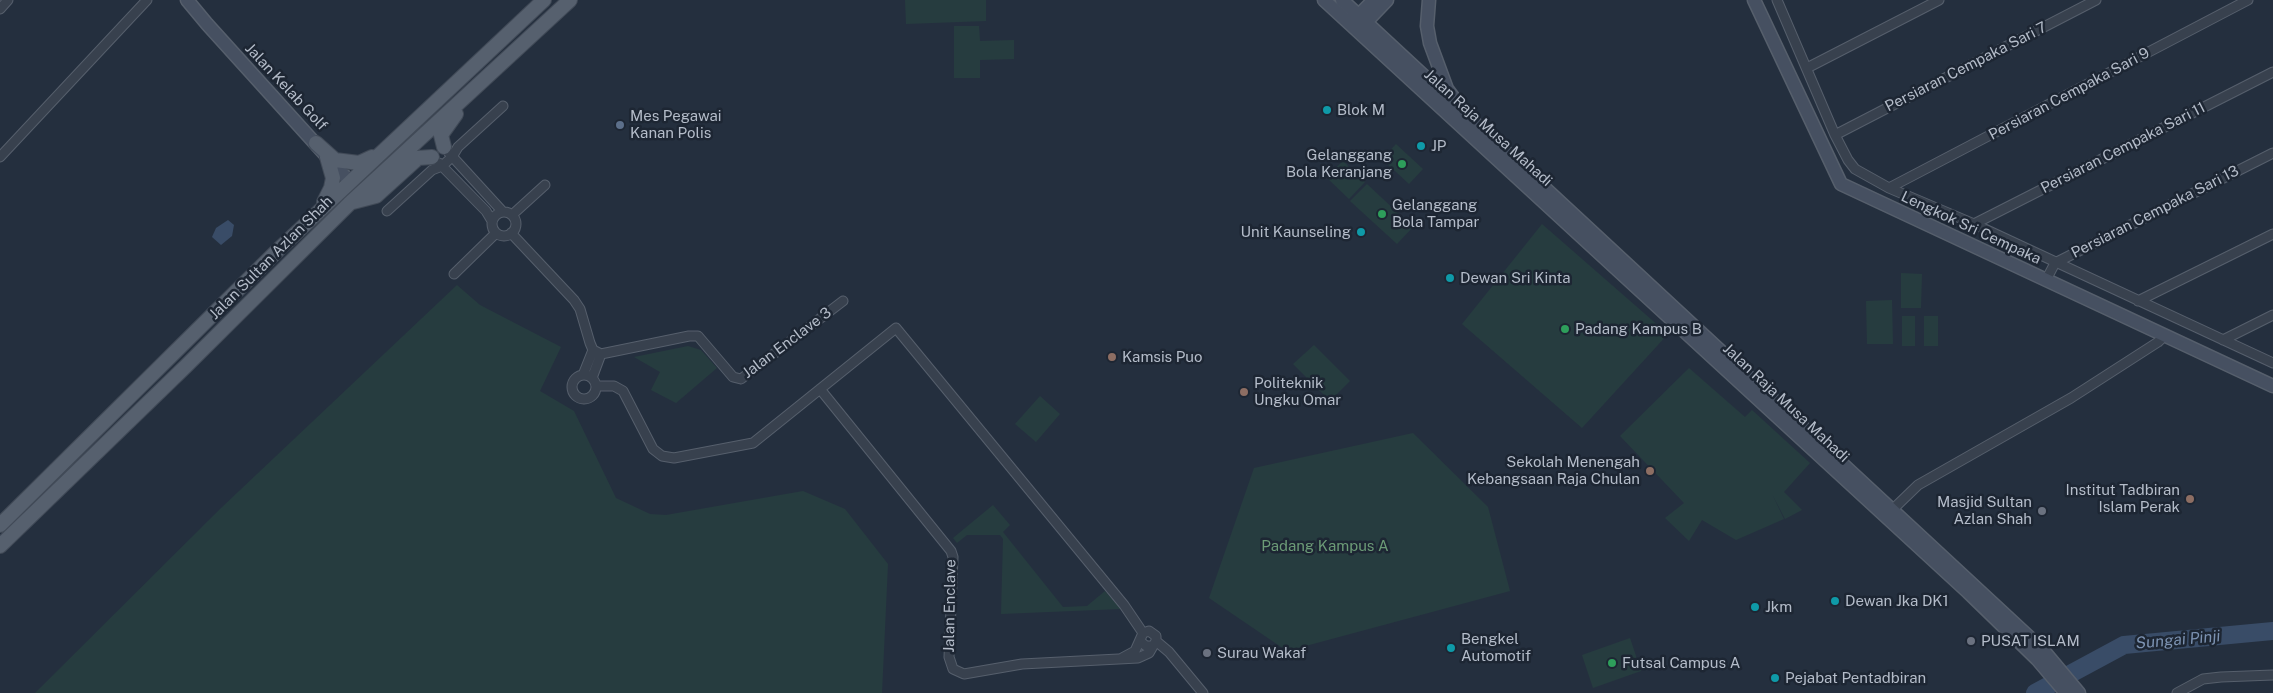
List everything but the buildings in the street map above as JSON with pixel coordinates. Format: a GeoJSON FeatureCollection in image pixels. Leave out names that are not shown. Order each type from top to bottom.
{"type":"FeatureCollection","features":[{"type":"Feature","properties":{"kind":"main road","name":"Jalan Kelab Golf"},"geometry":{"type":"LineString","coordinates":[[180,0],[198,14]]}},
{"type":"Feature","properties":{"kind":"main road","name":"Jalan Kelab Golf"},"geometry":{"type":"LineString","coordinates":[[188,0],[198,14],[350,182]]}},
{"type":"Feature","properties":{"kind":"main road","name":"Jalan Sultan Azlan Shah"},"geometry":{"type":"LineString","coordinates":[[0,525],[312,218],[544,0]]}},
{"type":"Feature","properties":{"kind":"main road","name":"Jalan Sultan Azlan Shah"},"geometry":{"type":"LineString","coordinates":[[0,546],[186,366],[349,204],[570,0]]}},
{"type":"Feature","properties":{"kind":"main road","name":"Jalan Raja Musa Mahadi"},"geometry":{"type":"LineString","coordinates":[[1324,0],[1359,22],[1464,113],[1524,175]]}},
{"type":"Feature","properties":{"kind":"main road","name":"Jalan Raja Musa Mahadi"},"geometry":{"type":"LineString","coordinates":[[1342,0],[1359,22],[2042,657],[2074,692]]}},
{"type":"Feature","properties":{"kind":"main road"},"geometry":{"type":"LineString","coordinates":[[1359,22],[1374,0]]}},
{"type":"Feature","properties":{"kind":"main road"},"geometry":{"type":"LineString","coordinates":[[1359,22],[1387,0]]}},
{"type":"Feature","properties":{"kind":"main road"},"geometry":{"type":"LineString","coordinates":[[1429,0],[1428,26],[1430,42],[1447,89],[1464,113]]}},
{"type":"Feature","properties":{"kind":"main road","name":"Lengkok Sri Cempaka"},"geometry":{"type":"LineString","coordinates":[[1754,0],[1841,184],[2273,386]]}},
{"type":"Feature","properties":{"kind":"main road"},"geometry":{"type":"LineString","coordinates":[[448,152],[441,135],[471,91]]}},
{"type":"Feature","properties":{"kind":"main road"},"geometry":{"type":"LineString","coordinates":[[350,182],[368,176],[456,96],[471,91]]}},
{"type":"Feature","properties":{"kind":"main road"},"geometry":{"type":"LineString","coordinates":[[316,143],[335,160],[346,162],[360,163],[386,149]]}},
{"type":"Feature","properties":{"kind":"main road"},"geometry":{"type":"LineString","coordinates":[[312,218],[327,198],[331,188],[333,178],[327,157]]}},
{"type":"Feature","properties":{"kind":"main road"},"geometry":{"type":"LineString","coordinates":[[349,204],[376,196],[418,158],[437,161]]}},
{"type":"Feature","properties":{"kind":"street"},"geometry":{"type":"LineString","coordinates":[[0,9],[8,0]]}},
{"type":"Feature","properties":{"kind":"street"},"geometry":{"type":"LineString","coordinates":[[0,157],[147,0]]}},
{"type":"Feature","properties":{"kind":"street"},"geometry":{"type":"LineString","coordinates":[[133,16],[151,0]]}},
{"type":"Feature","properties":{"kind":"street"},"geometry":{"type":"LineString","coordinates":[[1807,68],[1938,0]]}},
{"type":"Feature","properties":{"kind":"street","name":"Persiaran Cempaka Sari 7"},"geometry":{"type":"LineString","coordinates":[[1836,135],[2096,0]]}},
{"type":"Feature","properties":{"kind":"street","name":"Persiaran Cempaka Sari 9"},"geometry":{"type":"LineString","coordinates":[[1889,188],[2248,0]]}},
{"type":"Feature","properties":{"kind":"street"},"geometry":{"type":"LineString","coordinates":[[1779,1],[1836,135],[1848,160],[1855,168],[1889,188],[1974,224],[2273,363]]}},
{"type":"Feature","properties":{"kind":"street","name":"Persiaran Cempaka Sari 11"},"geometry":{"type":"LineString","coordinates":[[1974,224],[2273,72]]}},
{"type":"Feature","properties":{"kind":"street"},"geometry":{"type":"LineString","coordinates":[[387,210],[432,170],[437,161],[458,146],[503,106]]}},
{"type":"Feature","properties":{"kind":"street"},"geometry":{"type":"LineString","coordinates":[[448,152],[516,222],[511,234]]}},
{"type":"Feature","properties":{"kind":"street","name":"Persiaran Cempaka Sari 13"},"geometry":{"type":"LineString","coordinates":[[2046,280],[2055,263],[2273,154]]}},
{"type":"Feature","properties":{"kind":"street"},"geometry":{"type":"LineString","coordinates":[[437,161],[486,211],[496,233],[503,236],[511,234]]}},
{"type":"Feature","properties":{"kind":"street"},"geometry":{"type":"LineString","coordinates":[[492,221],[496,215],[508,213],[545,185]]}},
{"type":"Feature","properties":{"kind":"street"},"geometry":{"type":"LineString","coordinates":[[454,274],[496,233]]}},
{"type":"Feature","properties":{"kind":"street"},"geometry":{"type":"LineString","coordinates":[[511,234],[574,300],[580,309],[597,352],[592,378]]}},
{"type":"Feature","properties":{"kind":"street"},"geometry":{"type":"LineString","coordinates":[[2138,301],[2273,234]]}},
{"type":"Feature","properties":{"kind":"street","name":"Jalan Enclave 3"},"geometry":{"type":"LineString","coordinates":[[597,352],[698,336],[733,377],[741,379],[843,301]]}},
{"type":"Feature","properties":{"kind":"street"},"geometry":{"type":"LineString","coordinates":[[2223,340],[2273,315]]}},
{"type":"Feature","properties":{"kind":"street"},"geometry":{"type":"LineString","coordinates":[[597,386],[614,386],[623,391],[653,449],[662,456],[674,458],[753,443],[896,328],[1118,597],[1136,620],[1146,646],[1155,644],[1169,652],[1203,693]]}},
{"type":"Feature","properties":{"kind":"street"},"geometry":{"type":"LineString","coordinates":[[1888,513],[1918,486],[2071,398],[2158,342],[2164,336]]}},
{"type":"Feature","properties":{"kind":"street"},"geometry":{"type":"LineString","coordinates":[[597,352],[583,375],[578,377],[572,385],[572,390],[578,398],[583,400],[592,397],[597,386]]}},
{"type":"Feature","properties":{"kind":"street"},"geometry":{"type":"LineString","coordinates":[[583,375],[592,378],[597,386]]}},
{"type":"Feature","properties":{"kind":"street","name":"Jalan Enclave"},"geometry":{"type":"LineString","coordinates":[[820,389],[951,551],[953,557],[949,657],[953,669],[964,674],[1022,664],[1144,657],[1155,644]]}},
{"type":"Feature","properties":{"kind":"street"},"geometry":{"type":"LineString","coordinates":[[1119,659],[1136,651],[1142,637],[1149,631],[1154,633],[1155,644]]}},
{"type":"Feature","properties":{"kind":"street"},"geometry":{"type":"LineString","coordinates":[[2177,693],[2204,679],[2221,676],[2273,676]]}},
{"type":"Feature","properties":{"kind":"green space"},"geometry":{"type":"Polygon","coordinates":[[[905,0],[986,0],[986,21],[906,24],[905,0]]]}},
{"type":"Feature","properties":{"kind":"green space"},"geometry":{"type":"Polygon","coordinates":[[[954,26],[979,26],[980,41],[1014,40],[1014,59],[980,60],[980,78],[954,78],[954,26]]]}},
{"type":"Feature","properties":{"kind":"green space","name":"Gelanggang Bola Keranjang"},"geometry":{"type":"Polygon","coordinates":[[[1396,144],[1423,169],[1409,184],[1382,159],[1396,144]]]}},
{"type":"Feature","properties":{"kind":"green space"},"geometry":{"type":"Polygon","coordinates":[[[1343,161],[1365,182],[1349,199],[1326,177],[1343,161]]]}},
{"type":"Feature","properties":{"kind":"green space","name":"Gelanggang Bola Tampar"},"geometry":{"type":"Polygon","coordinates":[[[1367,184],[1413,227],[1397,244],[1350,201],[1367,184]]]}},
{"type":"Feature","properties":{"kind":"green space","name":"Padang Kampus B"},"geometry":{"type":"Polygon","coordinates":[[[1542,224],[1668,334],[1582,428],[1462,324],[1542,224]]]}},
{"type":"Feature","properties":{"kind":"green space"},"geometry":{"type":"Polygon","coordinates":[[[1901,273],[1922,274],[1921,308],[1901,308],[1901,273]]]}},
{"type":"Feature","properties":{"kind":"green space"},"geometry":{"type":"Polygon","coordinates":[[[457,285],[480,305],[561,347],[540,391],[574,411],[616,498],[650,514],[666,515],[803,491],[845,509],[888,564],[882,693],[35,693],[220,509],[457,285]]]}},
{"type":"Feature","properties":{"kind":"green space"},"geometry":{"type":"Polygon","coordinates":[[[1892,300],[1893,344],[1867,344],[1866,301],[1892,300]]]}},
{"type":"Feature","properties":{"kind":"green space"},"geometry":{"type":"Polygon","coordinates":[[[1902,316],[1915,316],[1915,346],[1902,346],[1902,316]]]}},
{"type":"Feature","properties":{"kind":"green space"},"geometry":{"type":"Polygon","coordinates":[[[1924,316],[1938,316],[1938,346],[1924,346],[1924,316]]]}},
{"type":"Feature","properties":{"kind":"green space"},"geometry":{"type":"Polygon","coordinates":[[[1314,345],[1350,381],[1330,401],[1293,364],[1314,345]]]}},
{"type":"Feature","properties":{"kind":"green space"},"geometry":{"type":"Polygon","coordinates":[[[688,346],[701,350],[717,368],[676,403],[651,390],[660,372],[634,357],[688,346]]]}},
{"type":"Feature","properties":{"kind":"green space"},"geometry":{"type":"Polygon","coordinates":[[[1689,368],[1745,417],[1752,410],[1810,463],[1784,492],[1802,510],[1785,519],[1772,494],[1784,519],[1736,540],[1702,520],[1689,541],[1665,518],[1684,503],[1620,436],[1689,368]]]}},
{"type":"Feature","properties":{"kind":"green space"},"geometry":{"type":"Polygon","coordinates":[[[1040,396],[1060,414],[1036,442],[1015,424],[1040,396]]]}},
{"type":"Feature","properties":{"kind":"green space","name":"Padang Kampus A"},"geometry":{"type":"Polygon","coordinates":[[[1413,433],[1488,507],[1510,591],[1287,651],[1209,598],[1254,468],[1413,433]]]}},
{"type":"Feature","properties":{"kind":"green space"},"geometry":{"type":"Polygon","coordinates":[[[993,505],[1010,525],[1003,532],[1063,607],[1087,606],[1105,591],[1121,609],[1001,614],[1003,539],[1000,535],[967,535],[957,543],[953,538],[993,505]]]}},
{"type":"Feature","properties":{"kind":"green space","name":"Futsal Campus A"},"geometry":{"type":"Polygon","coordinates":[[[1630,638],[1641,671],[1593,688],[1582,655],[1630,638]]]}},
{"type":"Feature","properties":{"kind":"water"},"geometry":{"type":"Polygon","coordinates":[[[228,220],[234,225],[232,236],[221,245],[212,237],[216,228],[228,220]]]}},
{"type":"Feature","properties":{"kind":"waterway","name":"Sungai Pinji"},"geometry":{"type":"LineString","coordinates":[[2035,693],[2124,645],[2273,631]]}},
{"type":"Feature","properties":{"kind":"place","name":"Blok M"},"geometry":{"type":"Point","coordinates":[1327,110]}},
{"type":"Feature","properties":{"kind":"place","name":"Mes Pegawai Kanan Polis"},"geometry":{"type":"Point","coordinates":[620,125]}},
{"type":"Feature","properties":{"kind":"place","name":"JP"},"geometry":{"type":"Point","coordinates":[1421,146]}},
{"type":"Feature","properties":{"kind":"place","name":"Gelanggang Bola Keranjang"},"geometry":{"type":"Point","coordinates":[1402,164]}},
{"type":"Feature","properties":{"kind":"place","name":"Gelanggang Bola Tampar"},"geometry":{"type":"Point","coordinates":[1382,214]}},
{"type":"Feature","properties":{"kind":"place","name":"Unit Kaunseling"},"geometry":{"type":"Point","coordinates":[1361,232]}},
{"type":"Feature","properties":{"kind":"place","name":"Dewan Sri Kinta"},"geometry":{"type":"Point","coordinates":[1450,278]}},
{"type":"Feature","properties":{"kind":"place","name":"Padang Kampus B"},"geometry":{"type":"Point","coordinates":[1565,329]}},
{"type":"Feature","properties":{"kind":"place","name":"Kamsis Puo"},"geometry":{"type":"Point","coordinates":[1112,357]}},
{"type":"Feature","properties":{"kind":"place","name":"Politeknik Ungku Omar"},"geometry":{"type":"Point","coordinates":[1244,392]}},
{"type":"Feature","properties":{"kind":"place","name":"Sekolah Menengah Kebangsaan Raja Chulan"},"geometry":{"type":"Point","coordinates":[1650,471]}},
{"type":"Feature","properties":{"kind":"place","name":"Institut Tadbiran Islam Perak"},"geometry":{"type":"Point","coordinates":[2190,499]}},
{"type":"Feature","properties":{"kind":"place","name":"Masjid Sultan Azlan Shah"},"geometry":{"type":"Point","coordinates":[2042,511]}},
{"type":"Feature","properties":{"kind":"place","name":"Dewan Jka DK1"},"geometry":{"type":"Point","coordinates":[1835,601]}},
{"type":"Feature","properties":{"kind":"place","name":"Jkm"},"geometry":{"type":"Point","coordinates":[1755,607]}},
{"type":"Feature","properties":{"kind":"place","name":"PUSAT ISLAM"},"geometry":{"type":"Point","coordinates":[1971,641]}},
{"type":"Feature","properties":{"kind":"place","name":"Bengkel Automotif"},"geometry":{"type":"Point","coordinates":[1451,648]}},
{"type":"Feature","properties":{"kind":"place","name":"Surau Wakaf"},"geometry":{"type":"Point","coordinates":[1207,653]}},
{"type":"Feature","properties":{"kind":"place","name":"Futsal Campus A"},"geometry":{"type":"Point","coordinates":[1612,663]}},
{"type":"Feature","properties":{"kind":"place","name":"Pejabat Pentadbiran"},"geometry":{"type":"Point","coordinates":[1775,678]}}]}
